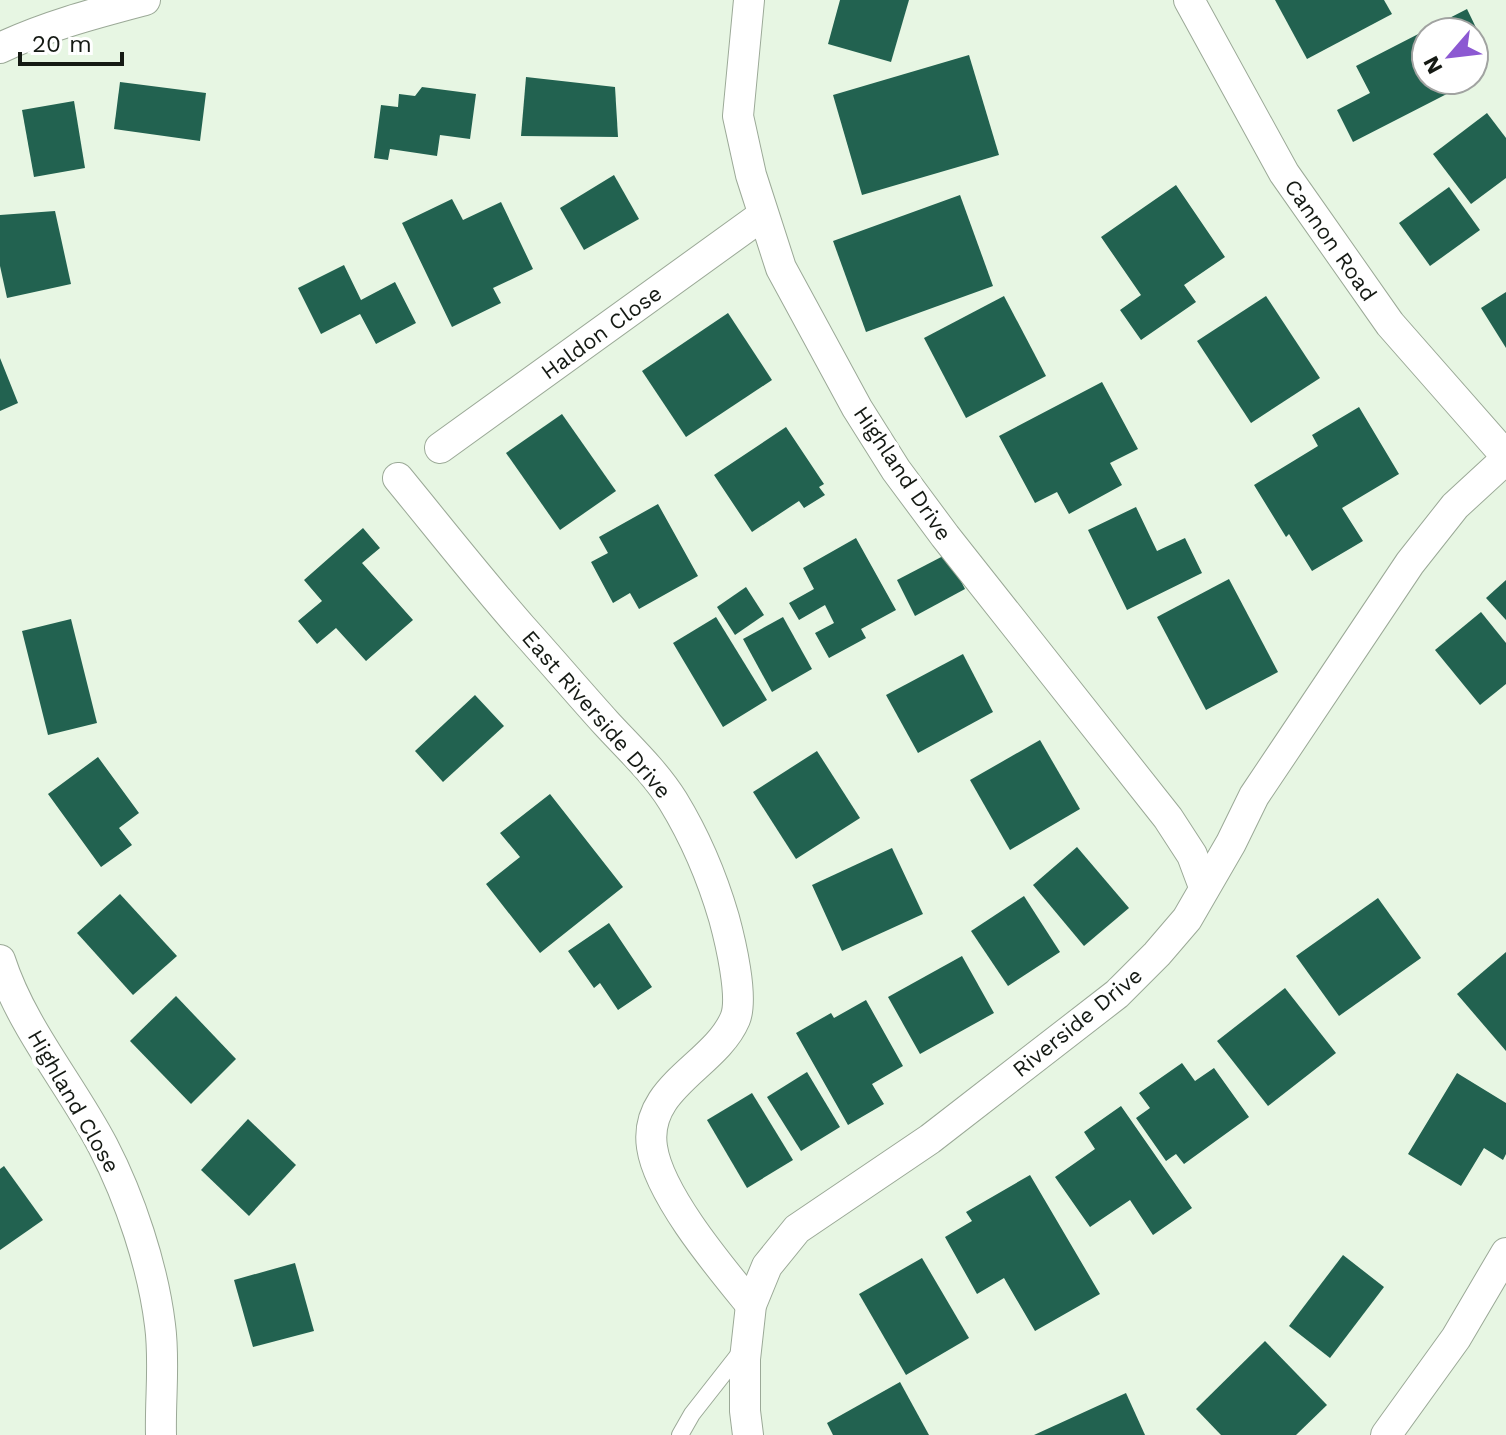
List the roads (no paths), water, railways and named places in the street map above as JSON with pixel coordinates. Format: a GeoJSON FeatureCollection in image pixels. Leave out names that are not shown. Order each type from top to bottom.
{"type":"FeatureCollection","features":[{"type":"Feature","properties":{"kind":"street"},"geometry":{"type":"LineString","coordinates":[[0,48],[26,35],[83,16],[145,0]]}},
{"type":"Feature","properties":{"kind":"street","name":"Highland Drive"},"geometry":{"type":"LineString","coordinates":[[749,0],[738,116],[751,175],[781,268],[857,408],[896,470],[1168,818],[1192,855],[1204,887]]}},
{"type":"Feature","properties":{"kind":"street","name":"Cannon Road"},"geometry":{"type":"LineString","coordinates":[[1189,0],[1284,173],[1390,324],[1506,458]]}},
{"type":"Feature","properties":{"kind":"street","name":"Haldon Close"},"geometry":{"type":"LineString","coordinates":[[440,448],[763,215]]}},
{"type":"Feature","properties":{"kind":"street","name":"Riverside Drive"},"geometry":{"type":"LineString","coordinates":[[748,1435],[745,1411],[751,1305],[767,1266],[797,1229],[930,1139],[1117,994],[1187,919],[1254,796],[1410,563],[1455,506],[1506,458]]}},
{"type":"Feature","properties":{"kind":"street","name":"East Riverside Drive"},"geometry":{"type":"LineString","coordinates":[[398,478],[518,624],[649,768],[673,800],[707,867],[729,944],[737,997],[736,1017],[710,1054],[663,1099],[652,1127],[652,1144],[655,1159],[676,1204],[710,1255],[751,1305]]}},
{"type":"Feature","properties":{"kind":"street","name":"Highland Close"},"geometry":{"type":"LineString","coordinates":[[0,960],[7,982],[39,1045],[102,1144],[123,1188],[142,1246],[160,1324],[163,1371],[161,1435]]}},
{"type":"Feature","properties":{"kind":"street"},"geometry":{"type":"LineString","coordinates":[[1386,1435],[1456,1338],[1506,1253]]}},
{"type":"Feature","properties":{"kind":"lane"},"geometry":{"type":"LineString","coordinates":[[680,1435],[692,1414],[747,1344]]}}]}
